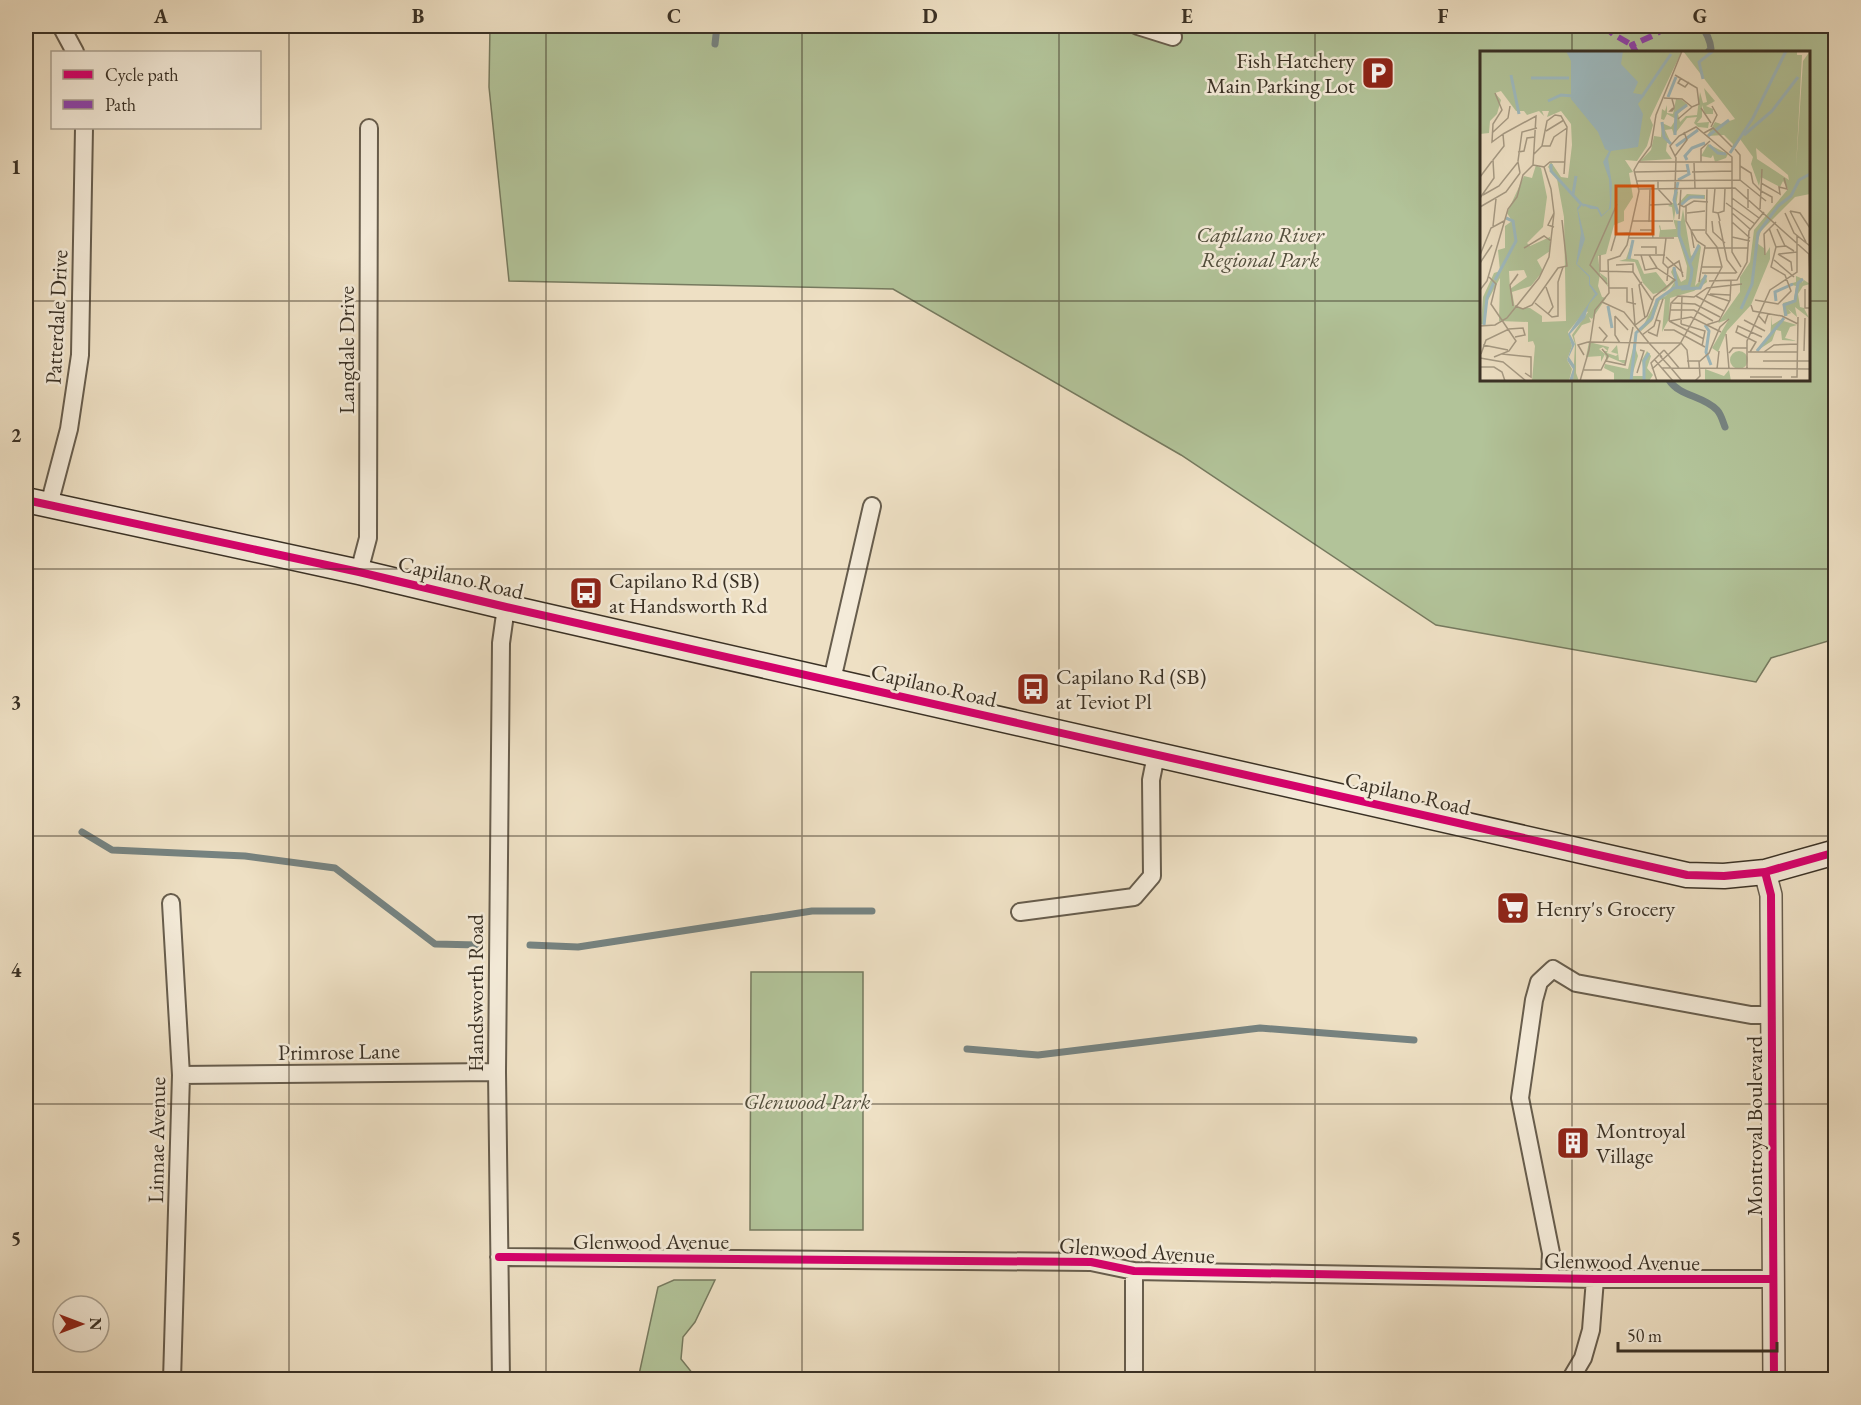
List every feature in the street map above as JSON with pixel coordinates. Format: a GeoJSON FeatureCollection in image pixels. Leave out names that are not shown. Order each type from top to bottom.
{"type":"FeatureCollection","features":[{"type":"Feature","properties":{"kind":"main road","name":"Capilano Road"},"geometry":{"type":"LineString","coordinates":[[26,500],[359,572],[1687,875],[1724,876],[1765,872],[1836,852]]}},
{"type":"Feature","properties":{"kind":"street"},"geometry":{"type":"LineString","coordinates":[[61,26],[74,51]]}},
{"type":"Feature","properties":{"kind":"street"},"geometry":{"type":"LineString","coordinates":[[1138,26],[1173,37]]}},
{"type":"Feature","properties":{"kind":"street","name":"Langdale Drive"},"geometry":{"type":"LineString","coordinates":[[359,572],[368,538],[369,128]]}},
{"type":"Feature","properties":{"kind":"street","name":"Patterdale Drive"},"geometry":{"type":"LineString","coordinates":[[49,505],[69,429],[80,355],[84,129]]}},
{"type":"Feature","properties":{"kind":"street"},"geometry":{"type":"LineString","coordinates":[[832,680],[872,507]]}},
{"type":"Feature","properties":{"kind":"street","name":"Handsworth Road"},"geometry":{"type":"LineString","coordinates":[[501,1380],[497,1072],[501,643],[506,607]]}},
{"type":"Feature","properties":{"kind":"street"},"geometry":{"type":"LineString","coordinates":[[1020,912],[1134,897],[1152,876],[1150,780],[1156,755]]}},
{"type":"Feature","properties":{"kind":"street","name":"Montroyal Boulevard"},"geometry":{"type":"LineString","coordinates":[[1765,872],[1771,895],[1774,1380]]}},
{"type":"Feature","properties":{"kind":"street","name":"Linnae Avenue"},"geometry":{"type":"LineString","coordinates":[[171,903],[181,1075],[172,1380]]}},
{"type":"Feature","properties":{"kind":"street"},"geometry":{"type":"LineString","coordinates":[[1550,1278],[1551,1253],[1520,1098],[1534,1000],[1539,982],[1553,969],[1576,983],[1751,1015],[1771,1015]]}},
{"type":"Feature","properties":{"kind":"street","name":"Primrose Lane"},"geometry":{"type":"LineString","coordinates":[[181,1075],[497,1072]]}},
{"type":"Feature","properties":{"kind":"street","name":"Glenwood Avenue"},"geometry":{"type":"LineString","coordinates":[[499,1257],[1091,1262],[1134,1272],[1595,1279],[1773,1279]]}},
{"type":"Feature","properties":{"kind":"street"},"geometry":{"type":"LineString","coordinates":[[1134,1272],[1134,1380]]}},
{"type":"Feature","properties":{"kind":"street"},"geometry":{"type":"LineString","coordinates":[[1570,1380],[1583,1358],[1592,1330],[1595,1279]]}},
{"type":"Feature","properties":{"kind":"green space","name":"Capilano River Regional Park"},"geometry":{"type":"Polygon","coordinates":[[[490,26],[1835,26],[1835,639],[1771,658],[1756,682],[1436,625],[1181,455],[893,289],[509,281],[489,87],[490,26]]]}},
{"type":"Feature","properties":{"kind":"green space","name":"Glenwood Park"},"geometry":{"type":"Polygon","coordinates":[[[751,972],[863,972],[863,1230],[750,1230],[751,972]]]}},
{"type":"Feature","properties":{"kind":"green space"},"geometry":{"type":"Polygon","coordinates":[[[674,1280],[715,1280],[695,1322],[683,1337],[681,1359],[693,1374],[704,1379],[638,1379],[658,1287],[674,1280]]]}},
{"type":"Feature","properties":{"kind":"waterway"},"geometry":{"type":"LineString","coordinates":[[715,44],[717,26]]}},
{"type":"Feature","properties":{"kind":"waterway"},"geometry":{"type":"LineString","coordinates":[[1701,26],[1710,42],[1709,51]]}},
{"type":"Feature","properties":{"kind":"waterway"},"geometry":{"type":"LineString","coordinates":[[1670,381],[1679,390],[1705,401],[1717,410],[1725,427]]}},
{"type":"Feature","properties":{"kind":"waterway"},"geometry":{"type":"LineString","coordinates":[[82,832],[112,850],[245,856],[335,868],[435,944],[478,945]]}},
{"type":"Feature","properties":{"kind":"waterway"},"geometry":{"type":"LineString","coordinates":[[530,945],[578,947],[812,911],[872,911]]}},
{"type":"Feature","properties":{"kind":"waterway"},"geometry":{"type":"LineString","coordinates":[[967,1049],[1038,1055],[1260,1028],[1414,1040]]}},
{"type":"Feature","properties":{"kind":"marked path"},"geometry":{"type":"LineString","coordinates":[[1604,26],[1632,45]]}},
{"type":"Feature","properties":{"kind":"marked path"},"geometry":{"type":"LineString","coordinates":[[1635,51],[1632,45],[1668,26]]}},
{"type":"Feature","properties":{"kind":"cycle path"},"geometry":{"type":"LineString","coordinates":[[26,500],[359,572],[1687,875],[1724,876],[1765,872],[1836,852]]}},
{"type":"Feature","properties":{"kind":"cycle path"},"geometry":{"type":"LineString","coordinates":[[1765,872],[1771,895],[1774,1380]]}},
{"type":"Feature","properties":{"kind":"cycle path"},"geometry":{"type":"LineString","coordinates":[[499,1257],[1091,1262],[1134,1271],[1595,1279],[1773,1279]]}},
{"type":"Feature","properties":{"kind":"place","name":"Fish Hatchery Main Parking Lot"},"geometry":{"type":"Point","coordinates":[1378,73]}},
{"type":"Feature","properties":{"kind":"place","name":"Capilano Rd (SB) at Handsworth Rd"},"geometry":{"type":"Point","coordinates":[586,593]}},
{"type":"Feature","properties":{"kind":"place","name":"Capilano Rd (SB) at Teviot Pl"},"geometry":{"type":"Point","coordinates":[1033,689]}},
{"type":"Feature","properties":{"kind":"place","name":"Henry's Grocery"},"geometry":{"type":"Point","coordinates":[1513,908]}},
{"type":"Feature","properties":{"kind":"place","name":"Montroyal Village"},"geometry":{"type":"Point","coordinates":[1573,1143]}}]}
